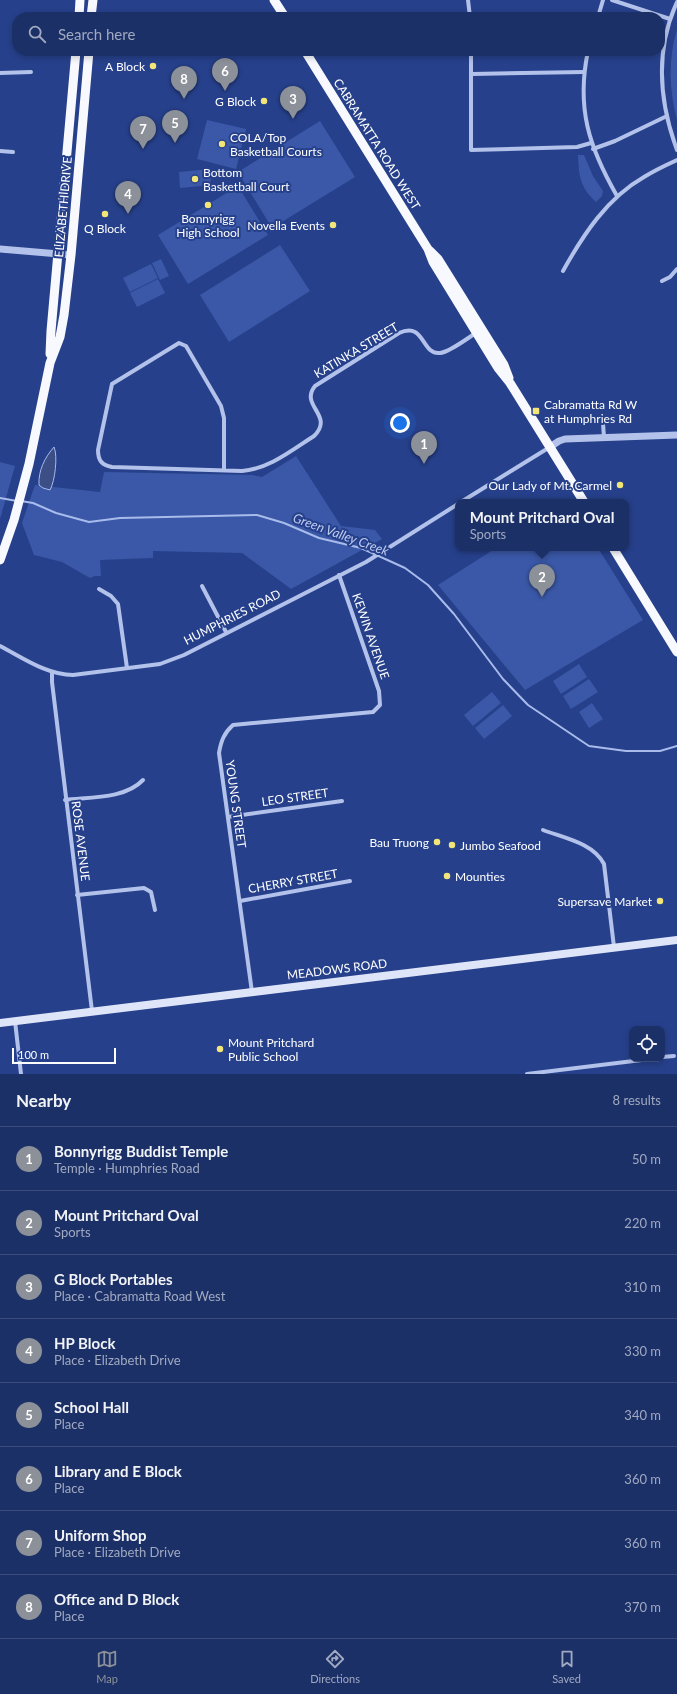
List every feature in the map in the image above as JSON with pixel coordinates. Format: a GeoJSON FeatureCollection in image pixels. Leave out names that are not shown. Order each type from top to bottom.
{"type":"FeatureCollection","features":[{"type":"Feature","properties":{"kind":"main road"},"geometry":{"type":"LineString","coordinates":[[79,12],[80,0]]}},
{"type":"Feature","properties":{"kind":"main road"},"geometry":{"type":"LineString","coordinates":[[92,12],[93,0]]}},
{"type":"Feature","properties":{"kind":"main road"},"geometry":{"type":"LineString","coordinates":[[274,0],[282,12]]}},
{"type":"Feature","properties":{"kind":"main road","name":"ELIZABETH DRIVE"},"geometry":{"type":"LineString","coordinates":[[0,560],[22,491],[41,411],[50,363],[51,331],[76,56]]}},
{"type":"Feature","properties":{"kind":"main road","name":"ELIZABETH DRIVE"},"geometry":{"type":"LineString","coordinates":[[50,363],[60,337],[64,315],[71,255],[89,56]]}},
{"type":"Feature","properties":{"kind":"main road","name":"CABRAMATTA ROAD WEST"},"geometry":{"type":"LineString","coordinates":[[309,56],[428,249],[438,259],[504,365],[510,382]]}},
{"type":"Feature","properties":{"kind":"main road","name":"CABRAMATTA ROAD WEST"},"geometry":{"type":"LineString","coordinates":[[428,249],[432,262],[498,368],[510,382],[582,499]]}},
{"type":"Feature","properties":{"kind":"main road"},"geometry":{"type":"LineString","coordinates":[[615,551],[677,652]]}},
{"type":"Feature","properties":{"kind":"main road","name":"MEADOWS ROAD"},"geometry":{"type":"LineString","coordinates":[[0,1023],[677,940]]}},
{"type":"Feature","properties":{"kind":"street"},"geometry":{"type":"LineString","coordinates":[[468,0],[469,12]]}},
{"type":"Feature","properties":{"kind":"street"},"geometry":{"type":"LineString","coordinates":[[599,12],[603,0]]}},
{"type":"Feature","properties":{"kind":"street"},"geometry":{"type":"LineString","coordinates":[[612,0],[649,12]]}},
{"type":"Feature","properties":{"kind":"street"},"geometry":{"type":"LineString","coordinates":[[665,45],[670,19],[677,2]]}},
{"type":"Feature","properties":{"kind":"street"},"geometry":{"type":"LineString","coordinates":[[665,17],[670,19]]}},
{"type":"Feature","properties":{"kind":"street"},"geometry":{"type":"LineString","coordinates":[[471,56],[471,150],[578,147],[591,143]]}},
{"type":"Feature","properties":{"kind":"street"},"geometry":{"type":"LineString","coordinates":[[587,56],[584,72],[584,104],[591,143],[617,196]]}},
{"type":"Feature","properties":{"kind":"street"},"geometry":{"type":"LineString","coordinates":[[663,56],[661,66],[662,91],[667,116],[677,150]]}},
{"type":"Feature","properties":{"kind":"street"},"geometry":{"type":"LineString","coordinates":[[0,73],[31,72]]}},
{"type":"Feature","properties":{"kind":"street"},"geometry":{"type":"LineString","coordinates":[[472,74],[584,72]]}},
{"type":"Feature","properties":{"kind":"street"},"geometry":{"type":"LineString","coordinates":[[593,149],[615,141],[667,116]]}},
{"type":"Feature","properties":{"kind":"street"},"geometry":{"type":"LineString","coordinates":[[0,152],[13,152]]}},
{"type":"Feature","properties":{"kind":"street"},"geometry":{"type":"LineString","coordinates":[[563,272],[580,240],[617,196],[644,176],[677,160]]}},
{"type":"Feature","properties":{"kind":"street"},"geometry":{"type":"LineString","coordinates":[[0,249],[71,255]]}},
{"type":"Feature","properties":{"kind":"street"},"geometry":{"type":"LineString","coordinates":[[662,281],[670,277],[677,269]]}},
{"type":"Feature","properties":{"kind":"street","name":"KATINKA STREET"},"geometry":{"type":"LineString","coordinates":[[224,470],[224,418],[221,406],[186,346],[179,343],[112,384],[98,450],[100,461],[103,465],[112,467],[224,470],[255,470],[264,467],[314,436],[320,430],[322,423],[320,415],[311,401],[310,395],[315,386],[399,333],[410,330],[416,333],[429,350],[436,353],[445,352],[476,333]]}},
{"type":"Feature","properties":{"kind":"street"},"geometry":{"type":"LineString","coordinates":[[603,423],[604,438]]}},
{"type":"Feature","properties":{"kind":"street"},"geometry":{"type":"LineString","coordinates":[[466,499],[559,440],[677,435]]}},
{"type":"Feature","properties":{"kind":"street","name":"HUMPHRIES ROAD"},"geometry":{"type":"LineString","coordinates":[[0,646],[52,672],[62,675],[73,675],[160,664],[171,660],[366,562],[455,506]]}},
{"type":"Feature","properties":{"kind":"street","name":"KEWIN AVENUE"},"geometry":{"type":"LineString","coordinates":[[339,575],[379,691],[380,705]]}},
{"type":"Feature","properties":{"kind":"street"},"geometry":{"type":"LineString","coordinates":[[202,586],[226,632]]}},
{"type":"Feature","properties":{"kind":"street"},"geometry":{"type":"LineString","coordinates":[[99,589],[111,596],[118,604],[127,668]]}},
{"type":"Feature","properties":{"kind":"street","name":"ROSE AVENUE"},"geometry":{"type":"LineString","coordinates":[[52,672],[65,800],[92,1012]]}},
{"type":"Feature","properties":{"kind":"street","name":"YOUNG STREET"},"geometry":{"type":"LineString","coordinates":[[252,992],[219,753],[225,732],[233,725],[373,712],[380,705]]}},
{"type":"Feature","properties":{"kind":"street"},"geometry":{"type":"LineString","coordinates":[[65,800],[121,794],[133,789],[143,780]]}},
{"type":"Feature","properties":{"kind":"street","name":"LEO STREET"},"geometry":{"type":"LineString","coordinates":[[228,817],[342,801]]}},
{"type":"Feature","properties":{"kind":"street"},"geometry":{"type":"LineString","coordinates":[[543,830],[590,848],[604,864],[614,947]]}},
{"type":"Feature","properties":{"kind":"street","name":"CHERRY STREET"},"geometry":{"type":"LineString","coordinates":[[240,901],[350,881]]}},
{"type":"Feature","properties":{"kind":"street"},"geometry":{"type":"LineString","coordinates":[[77,895],[144,888],[150,892],[155,910]]}},
{"type":"Feature","properties":{"kind":"street"},"geometry":{"type":"LineString","coordinates":[[15,1021],[21,1074]]}},
{"type":"Feature","properties":{"kind":"street"},"geometry":{"type":"LineString","coordinates":[[665,1058],[674,1056]]}},
{"type":"Feature","properties":{"kind":"street"},"geometry":{"type":"LineString","coordinates":[[527,1074],[563,1072],[630,1062]]}},
{"type":"Feature","properties":{"kind":"shaded area"},"geometry":{"type":"Polygon","coordinates":[[[677,29],[677,120],[672,97],[671,63],[677,29]]]}},
{"type":"Feature","properties":{"kind":"shaded area","name":"COLA/Top Basketball Courts"},"geometry":{"type":"Polygon","coordinates":[[[207,120],[246,129],[236,169],[197,159],[207,120]]]}},
{"type":"Feature","properties":{"kind":"shaded area"},"geometry":{"type":"Polygon","coordinates":[[[320,121],[355,177],[272,228],[238,172],[320,121]]]}},
{"type":"Feature","properties":{"kind":"shaded area"},"geometry":{"type":"Polygon","coordinates":[[[578,155],[584,155],[593,176],[603,191],[602,196],[596,202],[581,181],[578,155]]]}},
{"type":"Feature","properties":{"kind":"shaded area","name":"Bottom Basketball Court"},"geometry":{"type":"Polygon","coordinates":[[[210,169],[211,185],[180,188],[179,172],[210,169]]]}},
{"type":"Feature","properties":{"kind":"shaded area"},"geometry":{"type":"Polygon","coordinates":[[[238,186],[268,235],[188,284],[158,235],[238,186]]]}},
{"type":"Feature","properties":{"kind":"shaded area"},"geometry":{"type":"Polygon","coordinates":[[[280,245],[310,291],[229,342],[200,295],[280,245]]]}},
{"type":"Feature","properties":{"kind":"shaded area"},"geometry":{"type":"Polygon","coordinates":[[[161,259],[169,276],[160,280],[152,263],[161,259]]]}},
{"type":"Feature","properties":{"kind":"shaded area"},"geometry":{"type":"Polygon","coordinates":[[[151,264],[158,278],[130,292],[123,278],[151,264]]]}},
{"type":"Feature","properties":{"kind":"shaded area"},"geometry":{"type":"Polygon","coordinates":[[[158,279],[165,293],[137,307],[130,293],[158,279]]]}},
{"type":"Feature","properties":{"kind":"shaded area"},"geometry":{"type":"Polygon","coordinates":[[[54,447],[56,456],[55,468],[50,490],[39,485],[39,480],[43,464],[54,447]]]}},
{"type":"Feature","properties":{"kind":"shaded area"},"geometry":{"type":"Polygon","coordinates":[[[296,456],[341,526],[375,530],[382,539],[291,589],[242,553],[153,551],[153,558],[100,560],[101,576],[90,578],[62,562],[34,555],[22,523],[35,485],[100,492],[104,472],[252,475],[262,477],[296,456]]]}},
{"type":"Feature","properties":{"kind":"shaded area"},"geometry":{"type":"Polygon","coordinates":[[[0,462],[15,466],[0,519],[0,462]]]}},
{"type":"Feature","properties":{"kind":"shaded area"},"geometry":{"type":"Polygon","coordinates":[[[491,551],[600,551],[643,620],[525,690],[438,585],[491,551]]]}},
{"type":"Feature","properties":{"kind":"shaded area"},"geometry":{"type":"Polygon","coordinates":[[[579,664],[587,677],[561,694],[553,681],[579,664]]]}},
{"type":"Feature","properties":{"kind":"shaded area"},"geometry":{"type":"Polygon","coordinates":[[[589,679],[598,692],[571,709],[563,696],[589,679]]]}},
{"type":"Feature","properties":{"kind":"shaded area"},"geometry":{"type":"Polygon","coordinates":[[[492,692],[501,703],[473,726],[464,715],[492,692]]]}},
{"type":"Feature","properties":{"kind":"shaded area"},"geometry":{"type":"Polygon","coordinates":[[[592,703],[603,719],[589,728],[579,712],[592,703]]]}},
{"type":"Feature","properties":{"kind":"shaded area"},"geometry":{"type":"Polygon","coordinates":[[[503,705],[512,716],[484,739],[475,728],[503,705]]]}},
{"type":"Feature","properties":{"kind":"waterway","name":"Green Valley Creek"},"geometry":{"type":"LineString","coordinates":[[0,498],[17,501]]}},
{"type":"Feature","properties":{"kind":"waterway","name":"Green Valley Creek"},"geometry":{"type":"LineString","coordinates":[[21,501],[33,503],[56,513],[89,522],[120,518],[257,515],[284,523],[319,538],[361,548],[405,568],[428,585],[454,614],[503,679],[528,705],[589,746],[626,751],[660,751],[677,746]]}},
{"type":"Feature","properties":{"kind":"place","name":"A Block"},"geometry":{"type":"Point","coordinates":[153,66]}},
{"type":"Feature","properties":{"kind":"place","name":"Library and E Block"},"geometry":{"type":"Point","coordinates":[225,91]}},
{"type":"Feature","properties":{"kind":"place","name":"Office and D Block"},"geometry":{"type":"Point","coordinates":[184,99]}},
{"type":"Feature","properties":{"kind":"place","name":"G Block"},"geometry":{"type":"Point","coordinates":[264,101]}},
{"type":"Feature","properties":{"kind":"place","name":"G Block Portables"},"geometry":{"type":"Point","coordinates":[293,119]}},
{"type":"Feature","properties":{"kind":"place","name":"School Hall"},"geometry":{"type":"Point","coordinates":[175,143]}},
{"type":"Feature","properties":{"kind":"place","name":"COLA/Top Basketball Courts"},"geometry":{"type":"Point","coordinates":[222,144]}},
{"type":"Feature","properties":{"kind":"place","name":"Uniform Shop"},"geometry":{"type":"Point","coordinates":[143,149]}},
{"type":"Feature","properties":{"kind":"place","name":"Bottom Basketball Court"},"geometry":{"type":"Point","coordinates":[195,179]}},
{"type":"Feature","properties":{"kind":"place","name":"Bonnyrigg High School"},"geometry":{"type":"Point","coordinates":[208,205]}},
{"type":"Feature","properties":{"kind":"place","name":"Q Block"},"geometry":{"type":"Point","coordinates":[105,214]}},
{"type":"Feature","properties":{"kind":"place","name":"HP Block"},"geometry":{"type":"Point","coordinates":[128,214]}},
{"type":"Feature","properties":{"kind":"place","name":"Novella Events"},"geometry":{"type":"Point","coordinates":[333,225]}},
{"type":"Feature","properties":{"kind":"place","name":"Cabramatta Rd W at Humphries Rd"},"geometry":{"type":"Point","coordinates":[536,411]}},
{"type":"Feature","properties":{"kind":"place","name":"Bonnyrigg Buddist Temple"},"geometry":{"type":"Point","coordinates":[424,464]}},
{"type":"Feature","properties":{"kind":"place","name":"Our Lady of Mt. Carmel"},"geometry":{"type":"Point","coordinates":[620,485]}},
{"type":"Feature","properties":{"kind":"place","name":"Mount Pritchard Oval"},"geometry":{"type":"Point","coordinates":[542,597]}},
{"type":"Feature","properties":{"kind":"place","name":"Bau Truong"},"geometry":{"type":"Point","coordinates":[437,842]}},
{"type":"Feature","properties":{"kind":"place","name":"Jumbo Seafood"},"geometry":{"type":"Point","coordinates":[452,845]}},
{"type":"Feature","properties":{"kind":"place","name":"Mounties"},"geometry":{"type":"Point","coordinates":[447,876]}},
{"type":"Feature","properties":{"kind":"place","name":"Supersave Market"},"geometry":{"type":"Point","coordinates":[660,901]}},
{"type":"Feature","properties":{"kind":"place","name":"Mount Pritchard Public School"},"geometry":{"type":"Point","coordinates":[220,1049]}}]}
